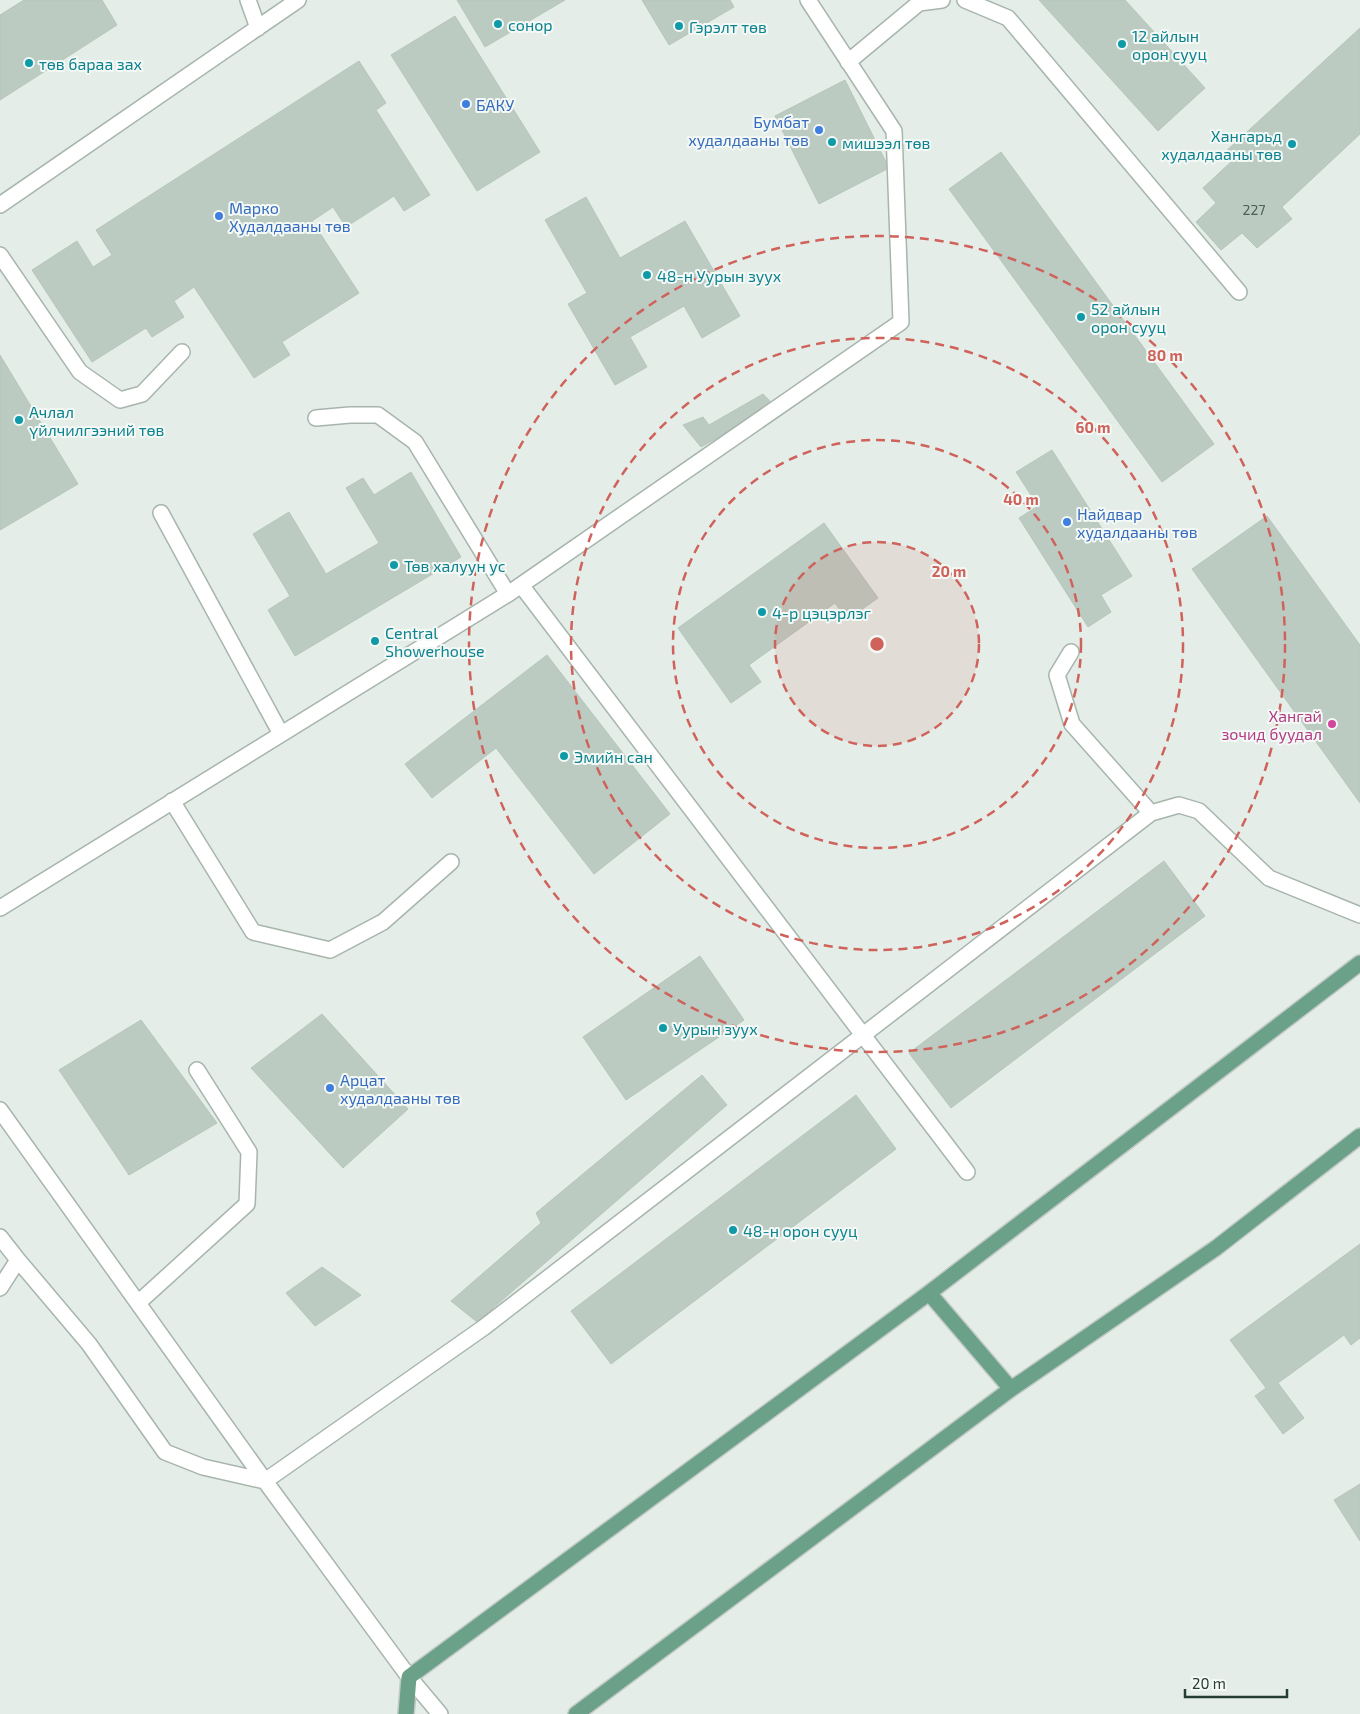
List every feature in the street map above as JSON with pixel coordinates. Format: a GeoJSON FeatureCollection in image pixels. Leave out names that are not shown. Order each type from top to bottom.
{"type":"FeatureCollection","features":[{"type":"Feature","properties":{"kind":"main road"},"geometry":{"type":"LineString","coordinates":[[406,1714],[409,1677],[929,1293],[1360,963]]}},
{"type":"Feature","properties":{"kind":"main road"},"geometry":{"type":"LineString","coordinates":[[576,1714],[1011,1390],[1216,1248],[1360,1136]]}},
{"type":"Feature","properties":{"kind":"main road"},"geometry":{"type":"LineString","coordinates":[[929,1293],[1011,1390]]}},
{"type":"Feature","properties":{"kind":"street"},"geometry":{"type":"LineString","coordinates":[[248,0],[258,28]]}},
{"type":"Feature","properties":{"kind":"street"},"geometry":{"type":"LineString","coordinates":[[0,205],[298,0]]}},
{"type":"Feature","properties":{"kind":"street"},"geometry":{"type":"LineString","coordinates":[[0,908],[508,594],[901,322],[894,131],[808,0]]}},
{"type":"Feature","properties":{"kind":"street"},"geometry":{"type":"LineString","coordinates":[[848,62],[919,3],[942,0]]}},
{"type":"Feature","properties":{"kind":"street"},"geometry":{"type":"LineString","coordinates":[[965,0],[1008,18],[1239,292]]}},
{"type":"Feature","properties":{"kind":"street"},"geometry":{"type":"LineString","coordinates":[[0,255],[80,372],[120,400],[142,394],[182,352]]}},
{"type":"Feature","properties":{"kind":"street"},"geometry":{"type":"LineString","coordinates":[[316,418],[378,415],[415,442],[508,594]]}},
{"type":"Feature","properties":{"kind":"street"},"geometry":{"type":"LineString","coordinates":[[161,513],[281,734]]}},
{"type":"Feature","properties":{"kind":"street"},"geometry":{"type":"LineString","coordinates":[[521,585],[967,1172]]}},
{"type":"Feature","properties":{"kind":"street"},"geometry":{"type":"LineString","coordinates":[[1071,652],[1057,675],[1072,724],[1151,812]]}},
{"type":"Feature","properties":{"kind":"street"},"geometry":{"type":"LineString","coordinates":[[172,801],[253,932],[330,950],[383,922],[451,862]]}},
{"type":"Feature","properties":{"kind":"street"},"geometry":{"type":"LineString","coordinates":[[0,1237],[89,1344],[165,1452],[203,1467],[265,1481],[483,1328],[1151,812],[1179,805],[1199,811],[1269,878],[1360,915]]}},
{"type":"Feature","properties":{"kind":"street"},"geometry":{"type":"LineString","coordinates":[[138,1303],[247,1204],[249,1152],[197,1070]]}},
{"type":"Feature","properties":{"kind":"street"},"geometry":{"type":"LineString","coordinates":[[0,1110],[265,1481],[409,1677],[440,1714]]}},
{"type":"Feature","properties":{"kind":"street"},"geometry":{"type":"LineString","coordinates":[[0,1288],[18,1260]]}},
{"type":"Feature","properties":{"kind":"building","name":"төв бараа зах"},"geometry":{"type":"Polygon","coordinates":[[[24,0],[102,0],[117,25],[0,100],[0,15],[24,0]]]}},
{"type":"Feature","properties":{"kind":"building","name":"сонор"},"geometry":{"type":"Polygon","coordinates":[[[457,0],[565,0],[485,47],[457,0]]]}},
{"type":"Feature","properties":{"kind":"building","name":"Гэрэлт төв"},"geometry":{"type":"Polygon","coordinates":[[[642,0],[730,0],[734,7],[669,45],[642,0]]]}},
{"type":"Feature","properties":{"kind":"building","name":"12 айлын орон сууц"},"geometry":{"type":"Polygon","coordinates":[[[1039,0],[1125,0],[1205,88],[1158,131],[1039,0]]]}},
{"type":"Feature","properties":{"kind":"building","name":"БАКУ"},"geometry":{"type":"Polygon","coordinates":[[[455,16],[540,152],[477,191],[391,55],[455,16]]]}},
{"type":"Feature","properties":{"kind":"building","name":"Хангарьд худалдааны төв"},"geometry":{"type":"Polygon","coordinates":[[[1360,28],[1360,134],[1282,207],[1292,219],[1257,248],[1242,233],[1221,250],[1196,222],[1216,203],[1203,188],[1232,161],[1224,153],[1360,28]]]}},
{"type":"Feature","properties":{"kind":"building","name":"Марко Худалдааны төв"},"geometry":{"type":"Polygon","coordinates":[[[359,61],[386,103],[376,110],[430,195],[404,211],[394,196],[346,227],[333,207],[312,221],[359,293],[282,342],[290,355],[254,378],[194,287],[174,301],[184,317],[152,337],[146,328],[92,362],[32,270],[77,241],[93,267],[112,255],[96,230],[359,61]]]}},
{"type":"Feature","properties":{"kind":"building","name":"мишээл төв"},"geometry":{"type":"Polygon","coordinates":[[[845,80],[889,168],[819,204],[775,116],[845,80]]]}},
{"type":"Feature","properties":{"kind":"building","name":"52 айлын орон сууц"},"geometry":{"type":"Polygon","coordinates":[[[1001,152],[1214,444],[1162,482],[949,189],[1001,152]]]}},
{"type":"Feature","properties":{"kind":"building","name":"48-н Уурын зуух"},"geometry":{"type":"Polygon","coordinates":[[[586,197],[620,258],[685,221],[740,316],[702,338],[684,306],[630,337],[647,367],[615,385],[568,304],[587,293],[545,220],[586,197]]]}},
{"type":"Feature","properties":{"kind":"building","name":"Ачлал үйлчилгээний төв"},"geometry":{"type":"Polygon","coordinates":[[[0,355],[78,484],[0,530],[0,355]]]}},
{"type":"Feature","properties":{"kind":"building"},"geometry":{"type":"Polygon","coordinates":[[[763,394],[771,402],[733,429],[701,447],[683,425],[703,417],[709,425],[763,394]]]}},
{"type":"Feature","properties":{"kind":"building"},"geometry":{"type":"Polygon","coordinates":[[[1052,450],[1132,576],[1101,595],[1111,612],[1088,627],[1019,518],[1038,506],[1016,472],[1052,450]]]}},
{"type":"Feature","properties":{"kind":"building","name":"Төв халуун ус"},"geometry":{"type":"Polygon","coordinates":[[[411,472],[461,557],[295,656],[268,610],[290,596],[253,534],[289,512],[326,574],[379,543],[346,488],[363,478],[374,495],[411,472]]]}},
{"type":"Feature","properties":{"kind":"building","name":"Хангай зочид буудал"},"geometry":{"type":"Polygon","coordinates":[[[1267,516],[1360,645],[1360,803],[1192,569],[1267,516]]]}},
{"type":"Feature","properties":{"kind":"building","name":"4-р цэцэрлэг"},"geometry":{"type":"Polygon","coordinates":[[[824,523],[878,598],[847,620],[835,603],[749,665],[761,682],[731,703],[678,628],[824,523]]]}},
{"type":"Feature","properties":{"kind":"building","name":"Эмийн сан"},"geometry":{"type":"Polygon","coordinates":[[[547,655],[670,814],[594,874],[496,748],[432,798],[405,764],[547,655]]]}},
{"type":"Feature","properties":{"kind":"building"},"geometry":{"type":"Polygon","coordinates":[[[1164,861],[1205,916],[951,1108],[909,1053],[1164,861]]]}},
{"type":"Feature","properties":{"kind":"building","name":"Уурын зуух"},"geometry":{"type":"Polygon","coordinates":[[[700,956],[744,1020],[626,1100],[583,1037],[700,956]]]}},
{"type":"Feature","properties":{"kind":"building","name":"Арцат худалдааны төв"},"geometry":{"type":"Polygon","coordinates":[[[322,1014],[408,1109],[343,1168],[251,1068],[322,1014]]]}},
{"type":"Feature","properties":{"kind":"building"},"geometry":{"type":"Polygon","coordinates":[[[141,1020],[217,1123],[129,1175],[59,1070],[141,1020]]]}},
{"type":"Feature","properties":{"kind":"building"},"geometry":{"type":"Polygon","coordinates":[[[702,1075],[727,1105],[477,1322],[451,1301],[541,1223],[536,1213],[702,1075]]]}},
{"type":"Feature","properties":{"kind":"building","name":"48-н орон сууц"},"geometry":{"type":"Polygon","coordinates":[[[856,1095],[896,1149],[611,1364],[571,1311],[856,1095]]]}},
{"type":"Feature","properties":{"kind":"building"},"geometry":{"type":"Polygon","coordinates":[[[1360,1244],[1360,1338],[1351,1345],[1344,1335],[1278,1383],[1304,1418],[1283,1434],[1255,1396],[1266,1388],[1230,1340],[1360,1244]]]}},
{"type":"Feature","properties":{"kind":"building"},"geometry":{"type":"Polygon","coordinates":[[[322,1267],[361,1295],[315,1326],[286,1293],[322,1267]]]}},
{"type":"Feature","properties":{"kind":"building"},"geometry":{"type":"Polygon","coordinates":[[[1360,1484],[1360,1541],[1334,1500],[1360,1484]]]}},
{"type":"Feature","properties":{"kind":"place","name":"сонор"},"geometry":{"type":"Point","coordinates":[498,24]}},
{"type":"Feature","properties":{"kind":"place","name":"Гэрэлт төв"},"geometry":{"type":"Point","coordinates":[679,26]}},
{"type":"Feature","properties":{"kind":"place","name":"12 айлын орон сууц"},"geometry":{"type":"Point","coordinates":[1122,44]}},
{"type":"Feature","properties":{"kind":"place","name":"төв бараа зах"},"geometry":{"type":"Point","coordinates":[29,63]}},
{"type":"Feature","properties":{"kind":"place","name":"БАКУ"},"geometry":{"type":"Point","coordinates":[466,104]}},
{"type":"Feature","properties":{"kind":"place","name":"Бумбат худалдааны төв"},"geometry":{"type":"Point","coordinates":[819,130]}},
{"type":"Feature","properties":{"kind":"place","name":"мишээл төв"},"geometry":{"type":"Point","coordinates":[832,142]}},
{"type":"Feature","properties":{"kind":"place","name":"Хангарьд худалдааны төв"},"geometry":{"type":"Point","coordinates":[1292,144]}},
{"type":"Feature","properties":{"kind":"place","name":"Марко Худалдааны төв"},"geometry":{"type":"Point","coordinates":[219,216]}},
{"type":"Feature","properties":{"kind":"place","name":"48-н Уурын зуух"},"geometry":{"type":"Point","coordinates":[647,275]}},
{"type":"Feature","properties":{"kind":"place","name":"52 айлын орон сууц"},"geometry":{"type":"Point","coordinates":[1081,317]}},
{"type":"Feature","properties":{"kind":"place","name":"Ачлал үйлчилгээний төв"},"geometry":{"type":"Point","coordinates":[19,420]}},
{"type":"Feature","properties":{"kind":"place","name":"Найдвар худалдааны төв"},"geometry":{"type":"Point","coordinates":[1067,522]}},
{"type":"Feature","properties":{"kind":"place","name":"Төв халуун ус"},"geometry":{"type":"Point","coordinates":[394,565]}},
{"type":"Feature","properties":{"kind":"place","name":"4-р цэцэрлэг"},"geometry":{"type":"Point","coordinates":[762,612]}},
{"type":"Feature","properties":{"kind":"place","name":"Central Showerhouse"},"geometry":{"type":"Point","coordinates":[375,641]}},
{"type":"Feature","properties":{"kind":"place","name":"Хангай зочид буудал"},"geometry":{"type":"Point","coordinates":[1332,724]}},
{"type":"Feature","properties":{"kind":"place","name":"Эмийн сан"},"geometry":{"type":"Point","coordinates":[564,756]}},
{"type":"Feature","properties":{"kind":"place","name":"Уурын зуух"},"geometry":{"type":"Point","coordinates":[663,1028]}},
{"type":"Feature","properties":{"kind":"place","name":"Арцат худалдааны төв"},"geometry":{"type":"Point","coordinates":[330,1088]}},
{"type":"Feature","properties":{"kind":"place","name":"48-н орон сууц"},"geometry":{"type":"Point","coordinates":[733,1230]}}]}
